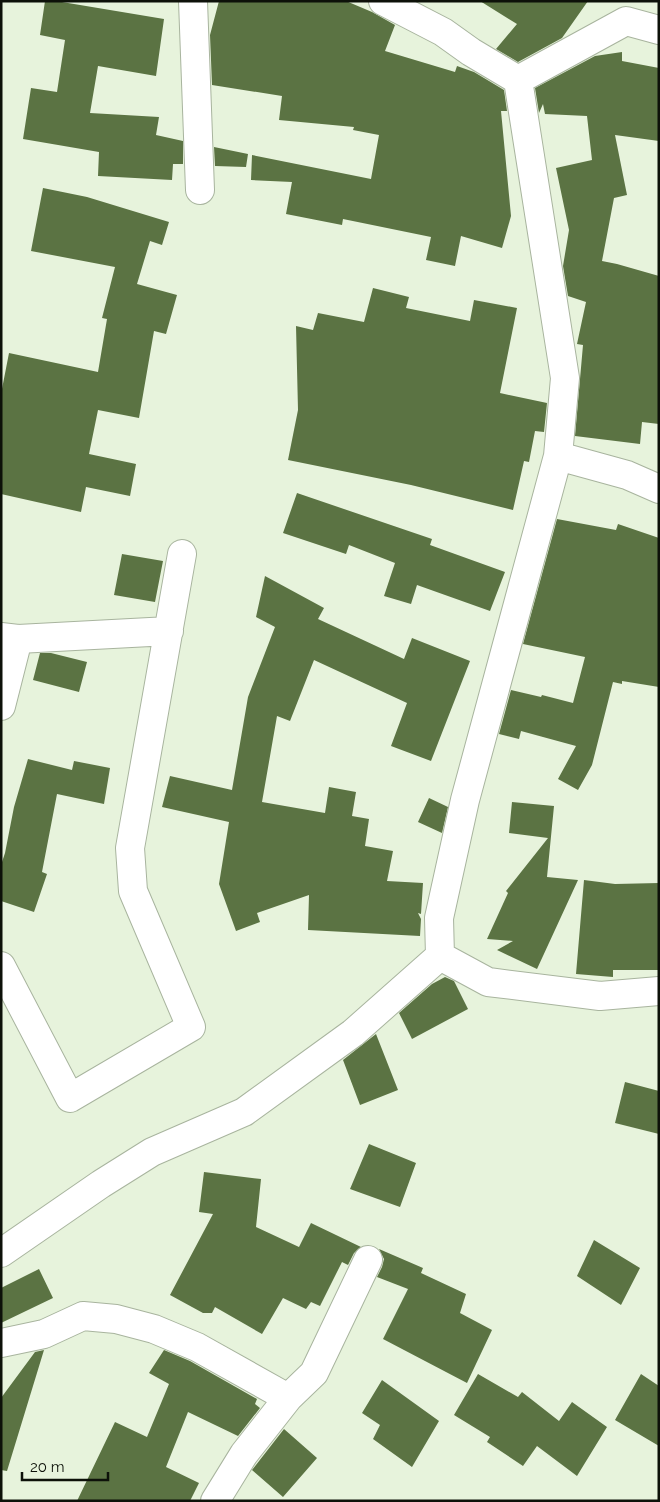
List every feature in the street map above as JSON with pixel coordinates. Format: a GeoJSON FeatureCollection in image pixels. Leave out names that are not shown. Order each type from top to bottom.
{"type":"FeatureCollection","features":[{"type":"Feature","properties":{"kind":"street"},"geometry":{"type":"LineString","coordinates":[[193,1],[200,190]]}},
{"type":"Feature","properties":{"kind":"street"},"geometry":{"type":"LineString","coordinates":[[1,1253],[101,1184],[152,1152],[244,1112],[353,1033],[440,956],[439,918],[465,800],[558,456],[565,378],[518,80],[442,32],[383,1]]}},
{"type":"Feature","properties":{"kind":"street"},"geometry":{"type":"LineString","coordinates":[[518,80],[626,21],[659,30]]}},
{"type":"Feature","properties":{"kind":"street"},"geometry":{"type":"LineString","coordinates":[[558,456],[627,475],[659,489]]}},
{"type":"Feature","properties":{"kind":"street"},"geometry":{"type":"LineString","coordinates":[[1,966],[70,1098],[191,1027],[133,891],[130,848],[182,554]]}},
{"type":"Feature","properties":{"kind":"street"},"geometry":{"type":"LineString","coordinates":[[1,706],[10,638],[169,632]]}},
{"type":"Feature","properties":{"kind":"street"},"geometry":{"type":"LineString","coordinates":[[440,956],[488,982],[600,996],[659,990]]}},
{"type":"Feature","properties":{"kind":"street"},"geometry":{"type":"LineString","coordinates":[[215,1501],[244,1454],[288,1398],[314,1373],[368,1260]]}},
{"type":"Feature","properties":{"kind":"street"},"geometry":{"type":"LineString","coordinates":[[1,1343],[44,1334],[83,1316],[116,1318],[154,1329],[197,1347],[288,1398]]}},
{"type":"Feature","properties":{"kind":"building"},"geometry":{"type":"Polygon","coordinates":[[[45,1],[56,1],[164,19],[156,76],[98,66],[90,113],[159,117],[156,135],[183,141],[183,164],[173,164],[172,180],[98,176],[99,152],[23,139],[31,88],[57,92],[65,40],[40,35],[45,1]]]}},
{"type":"Feature","properties":{"kind":"building"},"geometry":{"type":"Polygon","coordinates":[[[219,1],[346,1],[372,12],[395,25],[385,51],[455,72],[457,66],[474,72],[504,90],[507,111],[501,111],[511,216],[502,248],[461,236],[455,266],[426,260],[431,237],[343,219],[342,225],[286,214],[292,182],[251,180],[252,155],[371,179],[379,135],[353,130],[354,127],[279,120],[282,96],[212,85],[210,35],[219,1]]]}},
{"type":"Feature","properties":{"kind":"building"},"geometry":{"type":"Polygon","coordinates":[[[480,1],[588,1],[562,38],[518,62],[496,49],[517,24],[480,1]]]}},
{"type":"Feature","properties":{"kind":"building"},"geometry":{"type":"Polygon","coordinates":[[[622,52],[622,61],[659,68],[659,141],[615,135],[627,195],[614,198],[602,261],[659,276],[659,424],[642,422],[640,444],[575,436],[583,345],[577,344],[586,302],[568,296],[563,266],[569,230],[556,168],[592,160],[587,116],[545,114],[543,104],[539,113],[535,88],[595,56],[622,52]]]}},
{"type":"Feature","properties":{"kind":"building"},"geometry":{"type":"Polygon","coordinates":[[[214,147],[248,154],[246,167],[215,166],[214,147]]]}},
{"type":"Feature","properties":{"kind":"building"},"geometry":{"type":"Polygon","coordinates":[[[43,188],[87,197],[169,222],[162,245],[150,241],[137,284],[177,295],[166,334],[154,331],[139,418],[98,410],[89,454],[136,464],[130,496],[86,487],[81,512],[1,494],[1,394],[9,353],[98,372],[107,319],[102,318],[115,267],[31,251],[43,188]]]}},
{"type":"Feature","properties":{"kind":"building"},"geometry":{"type":"Polygon","coordinates":[[[373,288],[409,297],[406,308],[470,321],[474,300],[517,308],[500,393],[547,403],[544,432],[535,431],[529,462],[524,461],[513,510],[411,485],[288,460],[298,410],[296,326],[313,330],[318,313],[364,322],[373,288]]]}},
{"type":"Feature","properties":{"kind":"building"},"geometry":{"type":"Polygon","coordinates":[[[297,493],[432,539],[430,545],[505,572],[490,611],[417,585],[411,604],[384,596],[395,563],[349,545],[346,554],[283,533],[297,493]]]}},
{"type":"Feature","properties":{"kind":"building"},"geometry":{"type":"Polygon","coordinates":[[[557,519],[616,530],[618,524],[659,538],[659,687],[622,681],[622,684],[613,682],[592,765],[578,790],[558,779],[576,746],[521,731],[519,739],[499,734],[511,690],[573,703],[585,657],[523,644],[557,519]]]}},
{"type":"Feature","properties":{"kind":"building"},"geometry":{"type":"Polygon","coordinates":[[[122,554],[163,561],[155,602],[114,595],[122,554]]]}},
{"type":"Feature","properties":{"kind":"building"},"geometry":{"type":"Polygon","coordinates":[[[265,576],[324,608],[318,619],[404,659],[412,638],[470,661],[431,761],[391,746],[407,703],[314,660],[290,721],[277,716],[262,802],[325,813],[329,787],[356,792],[352,816],[369,819],[365,846],[393,851],[387,881],[423,883],[421,914],[418,913],[421,919],[420,936],[308,930],[309,895],[257,913],[260,922],[236,931],[219,884],[229,822],[162,807],[170,776],[232,790],[248,697],[275,627],[256,617],[265,576]]]}},
{"type":"Feature","properties":{"kind":"building"},"geometry":{"type":"Polygon","coordinates":[[[40,653],[51,653],[87,662],[79,692],[33,680],[40,653]]]}},
{"type":"Feature","properties":{"kind":"building"},"geometry":{"type":"Polygon","coordinates":[[[28,759],[72,770],[74,761],[110,768],[104,804],[57,794],[42,872],[47,874],[34,912],[1,901],[1,865],[14,807],[28,759]]]}},
{"type":"Feature","properties":{"kind":"building"},"geometry":{"type":"Polygon","coordinates":[[[429,798],[448,807],[442,833],[418,822],[429,798]]]}},
{"type":"Feature","properties":{"kind":"building"},"geometry":{"type":"Polygon","coordinates":[[[512,802],[554,806],[547,877],[578,880],[537,969],[497,950],[513,941],[487,939],[508,893],[506,891],[548,838],[509,833],[512,802]]]}},
{"type":"Feature","properties":{"kind":"building"},"geometry":{"type":"Polygon","coordinates":[[[584,880],[615,884],[659,883],[659,970],[613,970],[613,977],[576,974],[584,880]]]}},
{"type":"Feature","properties":{"kind":"building"},"geometry":{"type":"Polygon","coordinates":[[[445,977],[454,981],[468,1009],[412,1039],[399,1013],[432,984],[445,977]]]}},
{"type":"Feature","properties":{"kind":"building"},"geometry":{"type":"Polygon","coordinates":[[[376,1034],[398,1090],[360,1105],[343,1060],[376,1034]]]}},
{"type":"Feature","properties":{"kind":"building"},"geometry":{"type":"Polygon","coordinates":[[[625,1082],[659,1091],[659,1134],[615,1123],[625,1082]]]}},
{"type":"Feature","properties":{"kind":"building"},"geometry":{"type":"Polygon","coordinates":[[[369,1144],[416,1163],[400,1207],[350,1189],[369,1144]]]}},
{"type":"Feature","properties":{"kind":"building"},"geometry":{"type":"Polygon","coordinates":[[[204,1172],[261,1179],[256,1227],[299,1247],[311,1223],[361,1247],[354,1253],[348,1265],[342,1262],[320,1306],[311,1302],[306,1309],[283,1298],[262,1334],[215,1307],[212,1313],[203,1313],[170,1295],[213,1214],[199,1212],[204,1172]]]}},
{"type":"Feature","properties":{"kind":"building"},"geometry":{"type":"Polygon","coordinates":[[[594,1240],[640,1268],[621,1305],[577,1276],[594,1240]]]}},
{"type":"Feature","properties":{"kind":"building"},"geometry":{"type":"Polygon","coordinates":[[[379,1249],[423,1268],[421,1273],[466,1294],[460,1313],[492,1330],[467,1383],[383,1339],[408,1289],[377,1277],[384,1259],[379,1249]]]}},
{"type":"Feature","properties":{"kind":"building"},"geometry":{"type":"Polygon","coordinates":[[[39,1269],[53,1298],[1,1323],[1,1288],[39,1269]]]}},
{"type":"Feature","properties":{"kind":"building"},"geometry":{"type":"Polygon","coordinates":[[[44,1350],[7,1471],[1,1470],[1,1398],[35,1352],[44,1350]]]}},
{"type":"Feature","properties":{"kind":"building"},"geometry":{"type":"Polygon","coordinates":[[[164,1350],[190,1361],[257,1399],[255,1404],[260,1408],[238,1436],[188,1412],[166,1467],[199,1483],[190,1501],[77,1501],[115,1422],[147,1437],[169,1384],[149,1373],[164,1350]]]}},
{"type":"Feature","properties":{"kind":"building"},"geometry":{"type":"Polygon","coordinates":[[[478,1374],[518,1397],[522,1392],[559,1421],[572,1402],[607,1427],[577,1476],[537,1446],[523,1466],[487,1442],[490,1437],[454,1415],[478,1374]]]}},
{"type":"Feature","properties":{"kind":"building"},"geometry":{"type":"Polygon","coordinates":[[[641,1374],[659,1386],[659,1446],[615,1420],[641,1374]]]}},
{"type":"Feature","properties":{"kind":"building"},"geometry":{"type":"Polygon","coordinates":[[[382,1380],[439,1421],[412,1467],[373,1439],[380,1425],[362,1413],[382,1380]]]}},
{"type":"Feature","properties":{"kind":"building"},"geometry":{"type":"Polygon","coordinates":[[[284,1429],[317,1458],[283,1497],[252,1470],[284,1429]]]}}]}
